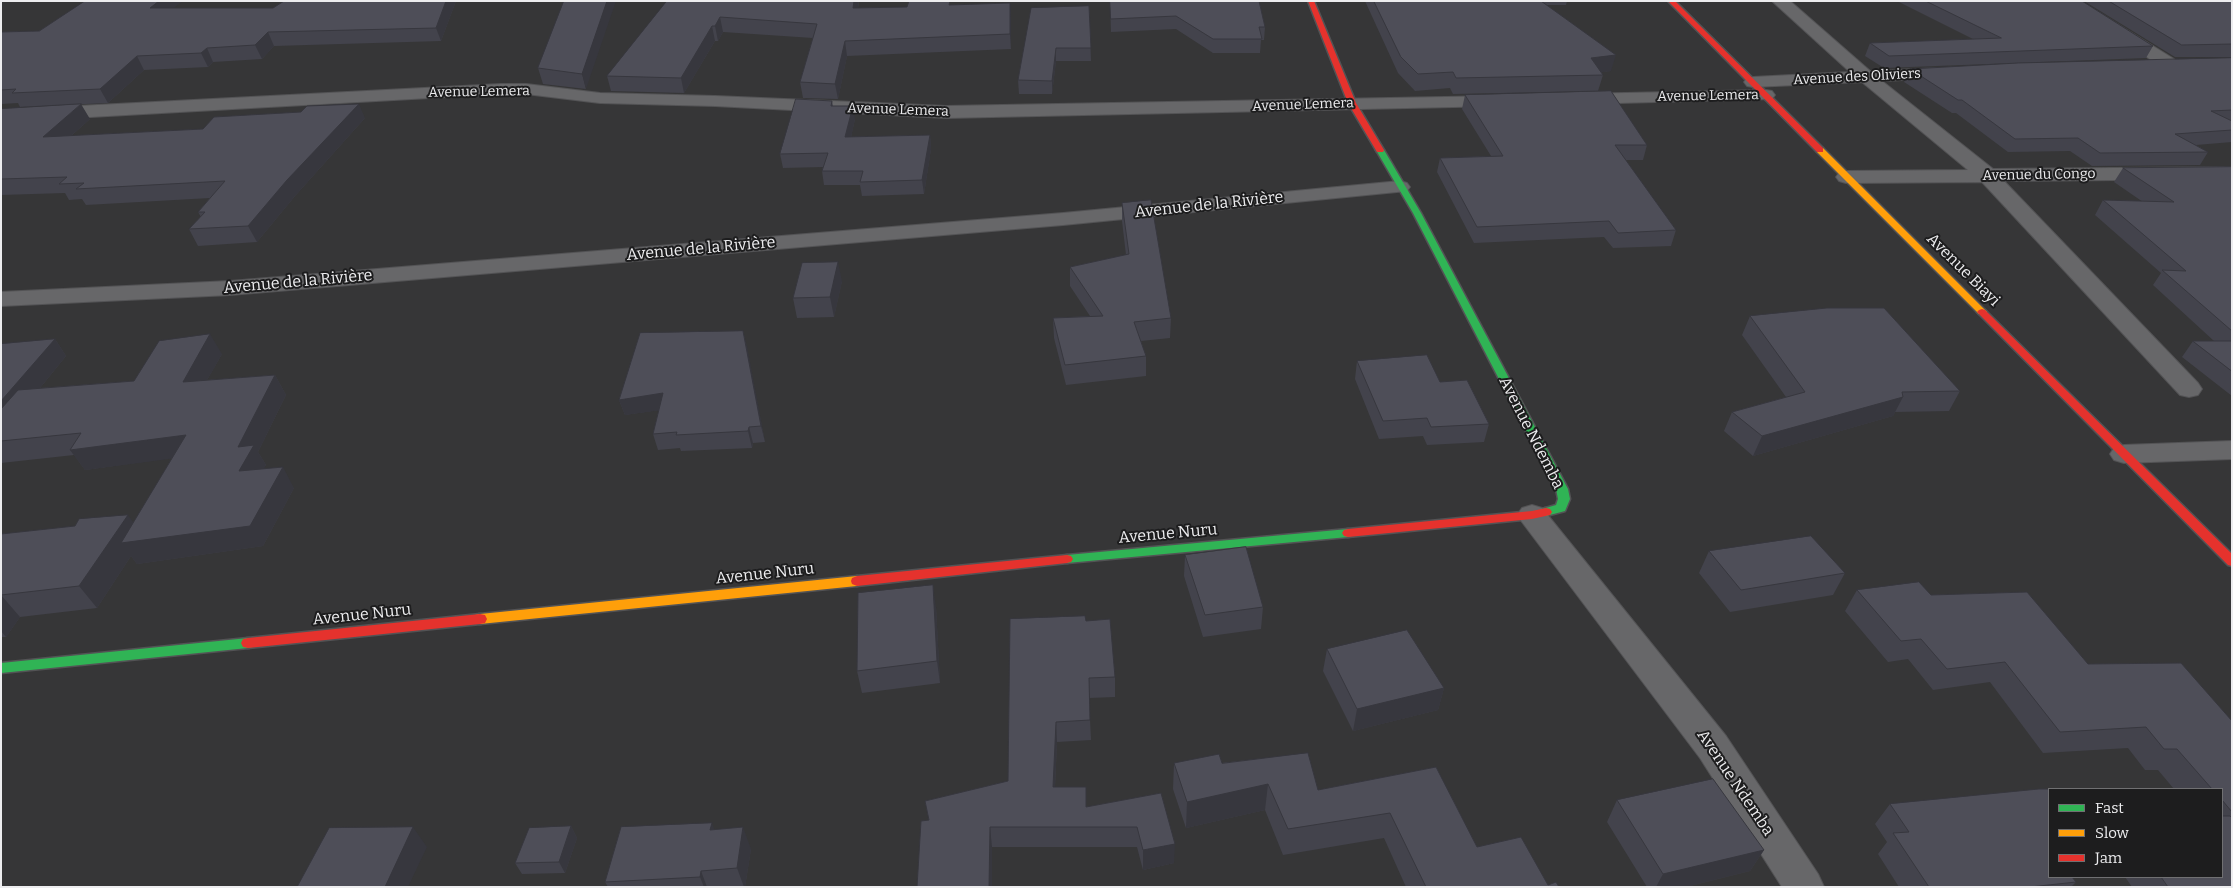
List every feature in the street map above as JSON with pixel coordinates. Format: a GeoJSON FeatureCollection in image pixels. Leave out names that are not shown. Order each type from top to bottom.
{"type":"FeatureCollection","features":[{"type":"Feature","properties":{"kind":"street","name":"Avenue Ndemba"},"geometry":{"type":"LineString","coordinates":[[1311,1],[1352,104],[1417,213],[1562,489],[1564,499],[1561,508],[1532,515],[1713,747],[1804,887]]}},
{"type":"Feature","properties":{"kind":"street","name":"Avenue Biayi"},"geometry":{"type":"LineString","coordinates":[[1671,1],[2232,562]]}},
{"type":"Feature","properties":{"kind":"street"},"geometry":{"type":"LineString","coordinates":[[1780,1],[1866,77],[1986,175],[2189,389]]}},
{"type":"Feature","properties":{"kind":"street"},"geometry":{"type":"LineString","coordinates":[[2069,1],[2168,64]]}},
{"type":"Feature","properties":{"kind":"street"},"geometry":{"type":"LineString","coordinates":[[2138,64],[2186,64]]}},
{"type":"Feature","properties":{"kind":"street","name":"Avenue des Oliviers"},"geometry":{"type":"LineString","coordinates":[[1753,82],[1964,72]]}},
{"type":"Feature","properties":{"kind":"street","name":"Avenue Lemera"},"geometry":{"type":"LineString","coordinates":[[1,116],[501,88],[526,89],[600,98],[724,101],[946,112],[1210,108],[1520,100]]}},
{"type":"Feature","properties":{"kind":"street","name":"Avenue Lemera"},"geometry":{"type":"LineString","coordinates":[[1559,99],[1766,95]]}},
{"type":"Feature","properties":{"kind":"street","name":"Avenue du Congo"},"geometry":{"type":"LineString","coordinates":[[1846,177],[2232,173]]}},
{"type":"Feature","properties":{"kind":"street","name":"Avenue de la Rivière"},"geometry":{"type":"LineString","coordinates":[[1,299],[230,288],[1053,220],[1400,187]]}},
{"type":"Feature","properties":{"kind":"street"},"geometry":{"type":"LineString","coordinates":[[2124,454],[2232,450]]}},
{"type":"Feature","properties":{"kind":"street","name":"Avenue Nuru"},"geometry":{"type":"LineString","coordinates":[[1,668],[1532,515]]}},
{"type":"Feature","properties":{"kind":"building"},"geometry":{"type":"Polygon","coordinates":[[[85,1],[159,1],[150,8],[273,8],[284,1],[446,1],[436,28],[268,32],[255,45],[207,48],[201,53],[137,56],[100,89],[12,93],[16,89],[1,90],[1,32],[39,31],[85,1]]]}},
{"type":"Feature","properties":{"kind":"building"},"geometry":{"type":"Polygon","coordinates":[[[564,1],[607,1],[582,74],[538,68],[564,1]]]}},
{"type":"Feature","properties":{"kind":"building"},"geometry":{"type":"Polygon","coordinates":[[[667,1],[854,1],[853,8],[907,7],[909,1],[950,1],[949,5],[1010,3],[1010,34],[845,41],[835,84],[800,82],[817,24],[720,17],[715,26],[712,26],[681,78],[607,76],[667,1]]]}},
{"type":"Feature","properties":{"kind":"building"},"geometry":{"type":"Polygon","coordinates":[[[1110,1],[1259,1],[1265,27],[1259,27],[1262,39],[1213,39],[1176,16],[1111,19],[1110,1]]]}},
{"type":"Feature","properties":{"kind":"building"},"geometry":{"type":"Polygon","coordinates":[[[1374,1],[1541,1],[1616,55],[1591,58],[1603,75],[1456,78],[1453,72],[1418,74],[1401,57],[1374,1]]]}},
{"type":"Feature","properties":{"kind":"building"},"geometry":{"type":"Polygon","coordinates":[[[1926,1],[2082,1],[2153,46],[1889,56],[1870,43],[2001,38],[1926,1]]]}},
{"type":"Feature","properties":{"kind":"building"},"geometry":{"type":"Polygon","coordinates":[[[2109,1],[2232,1],[2232,44],[2182,45],[2109,1]]]}},
{"type":"Feature","properties":{"kind":"building"},"geometry":{"type":"Polygon","coordinates":[[[1089,6],[1091,48],[1056,48],[1052,81],[1018,80],[1031,8],[1089,6]]]}},
{"type":"Feature","properties":{"kind":"building"},"geometry":{"type":"Polygon","coordinates":[[[2232,58],[2232,110],[2211,111],[2232,121],[2232,130],[2175,134],[2208,152],[2100,153],[2078,138],[2015,139],[1962,100],[1958,100],[1910,69],[2018,63],[2232,58]]]}},
{"type":"Feature","properties":{"kind":"building"},"geometry":{"type":"Polygon","coordinates":[[[1611,91],[1647,145],[1615,145],[1676,230],[1618,233],[1609,221],[1477,227],[1440,158],[1503,156],[1465,95],[1611,91]]]}},
{"type":"Feature","properties":{"kind":"building"},"geometry":{"type":"Polygon","coordinates":[[[796,99],[832,101],[831,106],[853,106],[845,137],[930,135],[922,180],[860,182],[863,171],[822,171],[828,153],[780,154],[796,99]]]}},
{"type":"Feature","properties":{"kind":"building"},"geometry":{"type":"Polygon","coordinates":[[[81,104],[43,137],[203,129],[214,117],[301,112],[307,106],[359,104],[287,180],[248,226],[189,229],[205,212],[198,212],[225,181],[76,189],[84,183],[59,184],[67,177],[1,179],[1,109],[81,104]]]}},
{"type":"Feature","properties":{"kind":"building"},"geometry":{"type":"Polygon","coordinates":[[[2232,167],[2232,331],[2162,270],[2186,271],[2103,200],[2174,202],[2123,168],[2232,167]]]}},
{"type":"Feature","properties":{"kind":"building"},"geometry":{"type":"Polygon","coordinates":[[[1151,200],[1171,318],[1134,322],[1146,356],[1065,365],[1053,318],[1103,316],[1070,267],[1129,254],[1122,203],[1151,200]]]}},
{"type":"Feature","properties":{"kind":"building"},"geometry":{"type":"Polygon","coordinates":[[[838,262],[830,297],[793,298],[802,263],[838,262]]]}},
{"type":"Feature","properties":{"kind":"building"},"geometry":{"type":"Polygon","coordinates":[[[1827,308],[1884,308],[1960,391],[1902,392],[1903,397],[1762,436],[1732,412],[1805,392],[1750,316],[1827,308]]]}},
{"type":"Feature","properties":{"kind":"building"},"geometry":{"type":"Polygon","coordinates":[[[743,331],[761,426],[749,427],[748,431],[676,435],[677,432],[653,434],[663,393],[619,400],[640,333],[743,331]]]}},
{"type":"Feature","properties":{"kind":"building"},"geometry":{"type":"Polygon","coordinates":[[[210,334],[183,382],[275,375],[238,447],[254,445],[239,471],[283,467],[250,526],[121,543],[186,435],[70,450],[81,433],[1,441],[1,409],[18,390],[134,381],[159,341],[210,334]]]}},
{"type":"Feature","properties":{"kind":"building"},"geometry":{"type":"Polygon","coordinates":[[[55,339],[1,401],[1,344],[55,339]]]}},
{"type":"Feature","properties":{"kind":"building"},"geometry":{"type":"Polygon","coordinates":[[[2193,341],[2232,341],[2232,371],[2193,341]]]}},
{"type":"Feature","properties":{"kind":"building"},"geometry":{"type":"Polygon","coordinates":[[[1427,355],[1440,382],[1467,380],[1489,424],[1431,427],[1427,418],[1383,421],[1357,361],[1427,355]]]}},
{"type":"Feature","properties":{"kind":"building"},"geometry":{"type":"Polygon","coordinates":[[[128,515],[79,586],[1,595],[1,534],[75,526],[79,519],[128,515]]]}},
{"type":"Feature","properties":{"kind":"building"},"geometry":{"type":"Polygon","coordinates":[[[1811,536],[1845,573],[1741,590],[1709,551],[1811,536]]]}},
{"type":"Feature","properties":{"kind":"building"},"geometry":{"type":"Polygon","coordinates":[[[1246,547],[1263,607],[1205,615],[1185,555],[1246,547]]]}},
{"type":"Feature","properties":{"kind":"building"},"geometry":{"type":"Polygon","coordinates":[[[1919,582],[1931,595],[2027,592],[2088,664],[2181,663],[2232,721],[2232,812],[2223,801],[2223,788],[2211,788],[2177,749],[2164,749],[2146,727],[2060,732],[2005,662],[1947,669],[1921,639],[1901,641],[1857,590],[1919,582]]]}},
{"type":"Feature","properties":{"kind":"building"},"geometry":{"type":"Polygon","coordinates":[[[933,585],[937,661],[857,671],[858,593],[933,585]]]}},
{"type":"Feature","properties":{"kind":"building"},"geometry":{"type":"Polygon","coordinates":[[[1085,616],[1086,621],[1110,619],[1115,677],[1089,678],[1090,720],[1056,722],[1053,787],[1086,787],[1086,807],[1161,793],[1175,844],[1143,850],[1137,827],[990,827],[989,887],[917,887],[921,821],[929,820],[925,801],[1008,781],[1010,619],[1085,616]]]}},
{"type":"Feature","properties":{"kind":"building"},"geometry":{"type":"Polygon","coordinates":[[[1407,630],[1444,688],[1357,709],[1327,649],[1407,630]]]}},
{"type":"Feature","properties":{"kind":"building"},"geometry":{"type":"Polygon","coordinates":[[[1308,753],[1318,790],[1436,767],[1477,847],[1521,837],[1548,885],[1556,882],[1559,887],[1426,887],[1390,813],[1288,829],[1268,784],[1187,802],[1174,763],[1219,754],[1222,763],[1308,753]]]}},
{"type":"Feature","properties":{"kind":"building"},"geometry":{"type":"Polygon","coordinates":[[[1713,779],[1764,850],[1663,874],[1617,800],[1713,779]]]}},
{"type":"Feature","properties":{"kind":"building"},"geometry":{"type":"Polygon","coordinates":[[[2048,789],[2048,878],[2073,878],[2076,882],[2030,887],[1929,887],[1893,833],[1909,832],[1890,804],[2048,789]]]}},
{"type":"Feature","properties":{"kind":"building"},"geometry":{"type":"Polygon","coordinates":[[[2223,816],[2230,816],[2232,818],[2232,887],[2168,887],[2162,878],[2223,878],[2223,816]]]}},
{"type":"Feature","properties":{"kind":"building"},"geometry":{"type":"Polygon","coordinates":[[[712,823],[710,830],[743,827],[737,868],[701,871],[700,877],[605,882],[621,827],[712,823]]]}},
{"type":"Feature","properties":{"kind":"building"},"geometry":{"type":"Polygon","coordinates":[[[571,826],[559,862],[515,863],[529,828],[571,826]]]}},
{"type":"Feature","properties":{"kind":"building"},"geometry":{"type":"Polygon","coordinates":[[[413,827],[385,887],[297,887],[329,828],[413,827]]]}},
{"type":"Feature","properties":{"kind":"traffic: fast"},"geometry":{"type":"LineString","coordinates":[[1380,150],[1417,213],[1562,489],[1564,499],[1561,508],[1546,512]]}},
{"type":"Feature","properties":{"kind":"traffic: fast"},"geometry":{"type":"LineString","coordinates":[[1067,559],[1348,533]]}},
{"type":"Feature","properties":{"kind":"traffic: fast"},"geometry":{"type":"LineString","coordinates":[[1,668],[248,643]]}},
{"type":"Feature","properties":{"kind":"traffic: slow"},"geometry":{"type":"LineString","coordinates":[[1820,150],[1982,312]]}},
{"type":"Feature","properties":{"kind":"traffic: slow"},"geometry":{"type":"LineString","coordinates":[[480,619],[857,581]]}},
{"type":"Feature","properties":{"kind":"traffic: jam"},"geometry":{"type":"LineString","coordinates":[[1311,1],[1352,103],[1380,150]]}},
{"type":"Feature","properties":{"kind":"traffic: jam"},"geometry":{"type":"LineString","coordinates":[[1671,1],[1820,150]]}},
{"type":"Feature","properties":{"kind":"traffic: jam"},"geometry":{"type":"LineString","coordinates":[[1982,312],[2232,562]]}},
{"type":"Feature","properties":{"kind":"traffic: jam"},"geometry":{"type":"LineString","coordinates":[[1348,533],[1532,515],[1546,512]]}},
{"type":"Feature","properties":{"kind":"traffic: jam"},"geometry":{"type":"LineString","coordinates":[[857,581],[1067,559]]}},
{"type":"Feature","properties":{"kind":"traffic: jam"},"geometry":{"type":"LineString","coordinates":[[248,643],[480,619]]}}]}
